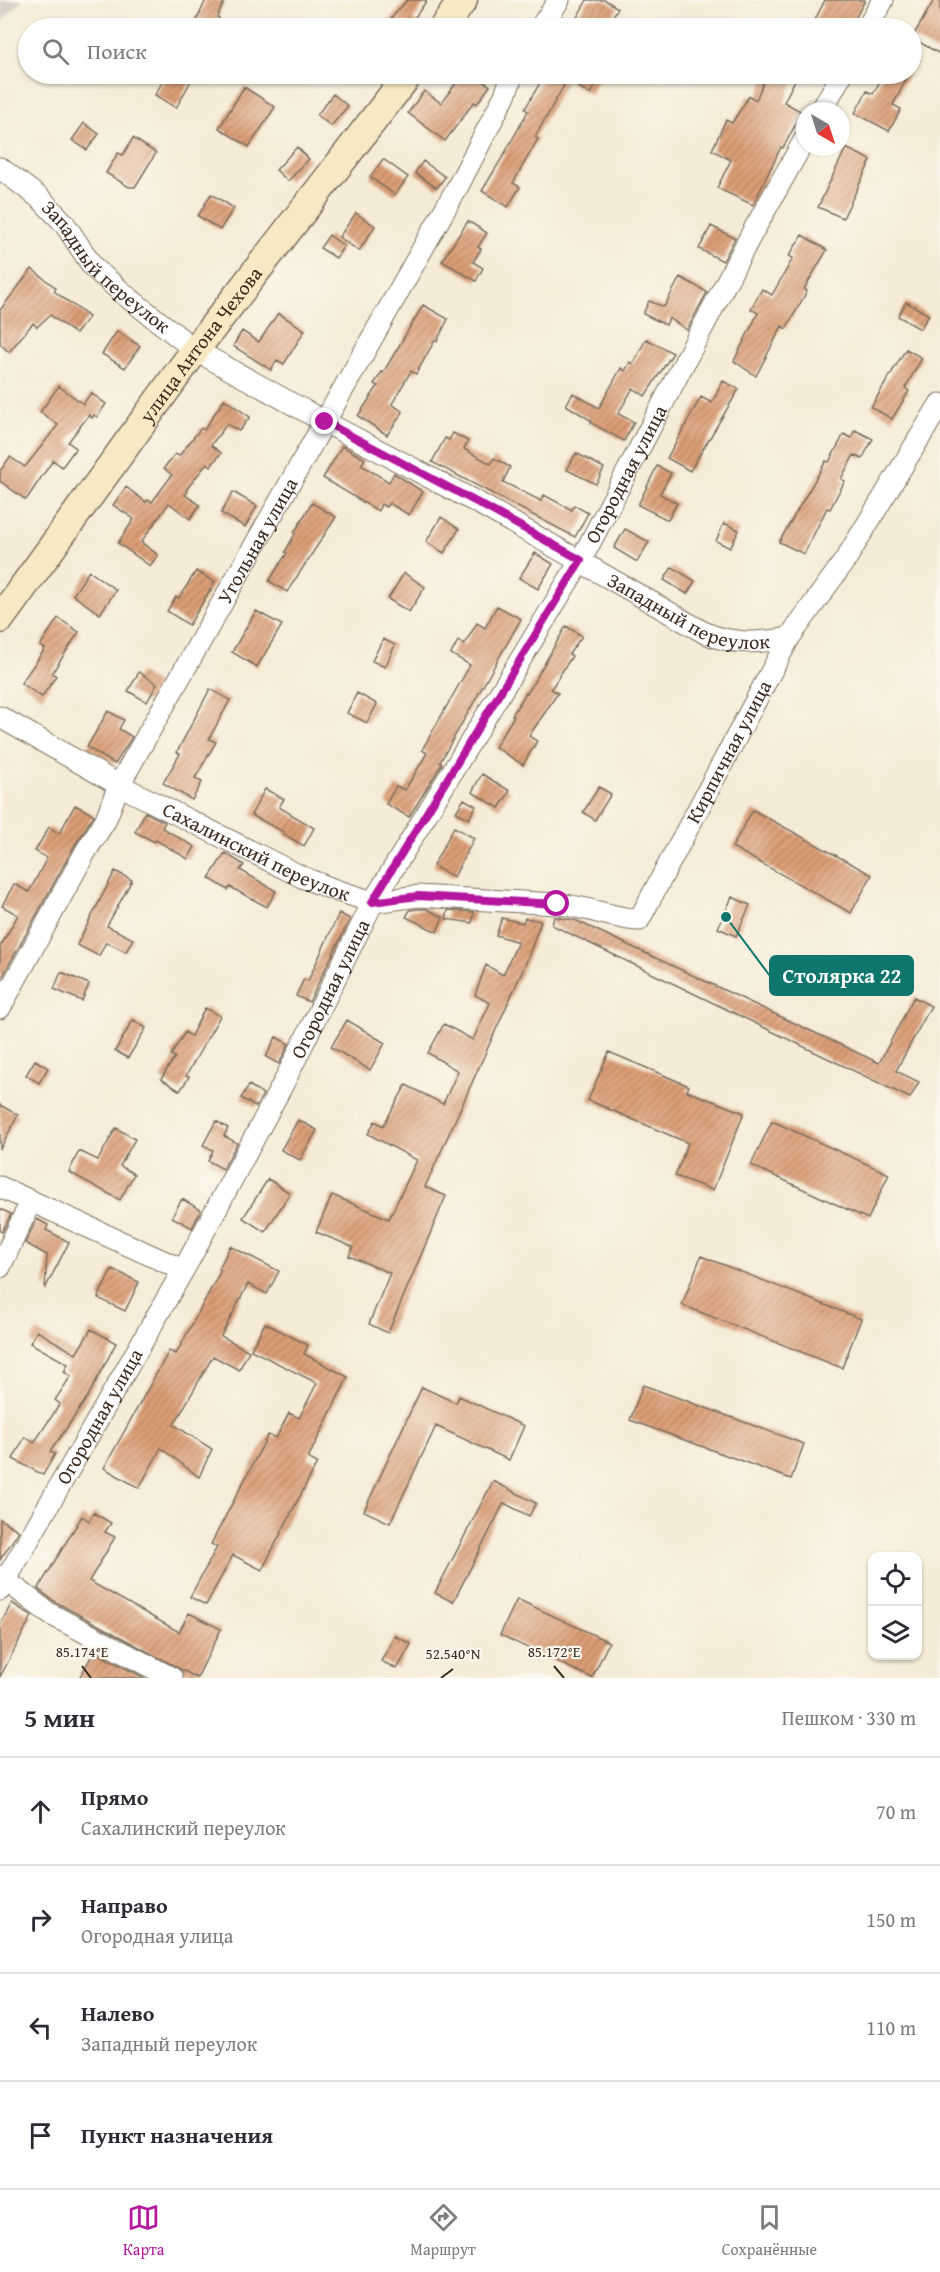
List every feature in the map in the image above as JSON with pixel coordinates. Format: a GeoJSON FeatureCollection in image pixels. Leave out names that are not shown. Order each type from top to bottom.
{"type":"FeatureCollection","features":[{"type":"Feature","properties":{"kind":"street"},"geometry":{"type":"LineString","coordinates":[[451,18],[463,0]]}},
{"type":"Feature","properties":{"kind":"street"},"geometry":{"type":"LineString","coordinates":[[547,18],[559,0]]}},
{"type":"Feature","properties":{"kind":"street"},"geometry":{"type":"LineString","coordinates":[[873,18],[883,0]]}},
{"type":"Feature","properties":{"kind":"street","name":"улица Антона Чехова"},"geometry":{"type":"LineString","coordinates":[[0,619],[195,350],[401,84]]}},
{"type":"Feature","properties":{"kind":"street","name":"Угольная улица"},"geometry":{"type":"LineString","coordinates":[[0,1008],[86,851],[105,821],[119,785],[457,188],[509,84]]}},
{"type":"Feature","properties":{"kind":"street"},"geometry":{"type":"LineString","coordinates":[[826,102],[836,84]]}},
{"type":"Feature","properties":{"kind":"street","name":"Огородная улица"},"geometry":{"type":"LineString","coordinates":[[2,1582],[183,1270],[283,1084],[372,902],[581,560],[751,235],[796,155]]}},
{"type":"Feature","properties":{"kind":"street","name":"Западный переулок"},"geometry":{"type":"LineString","coordinates":[[0,168],[41,199],[64,223],[93,267],[195,350],[581,560],[705,633],[721,640],[756,644],[789,638]]}},
{"type":"Feature","properties":{"kind":"street","name":"Кирпичная улица"},"geometry":{"type":"LineString","coordinates":[[639,920],[789,638],[846,559],[940,404]]}},
{"type":"Feature","properties":{"kind":"street","name":"Сахалинский переулок"},"geometry":{"type":"LineString","coordinates":[[0,717],[119,785],[302,877],[372,902],[418,896],[572,905],[639,920]]}},
{"type":"Feature","properties":{"kind":"street"},"geometry":{"type":"LineString","coordinates":[[0,1187],[183,1270]]}},
{"type":"Feature","properties":{"kind":"street"},"geometry":{"type":"LineString","coordinates":[[0,1267],[31,1201]]}},
{"type":"Feature","properties":{"kind":"street"},"geometry":{"type":"LineString","coordinates":[[2,1582],[50,1614],[172,1678]]}},
{"type":"Feature","properties":{"kind":"shaded area"},"geometry":{"type":"Polygon","coordinates":[[[0,0],[22,0],[0,24],[0,0]]]}},
{"type":"Feature","properties":{"kind":"building"},"geometry":{"type":"Polygon","coordinates":[[[206,0],[225,0],[217,17],[219,18],[198,18],[206,0]]]}},
{"type":"Feature","properties":{"kind":"building"},"geometry":{"type":"Polygon","coordinates":[[[407,0],[427,0],[414,18],[392,18],[407,0]]]}},
{"type":"Feature","properties":{"kind":"building"},"geometry":{"type":"Polygon","coordinates":[[[587,0],[605,0],[618,8],[612,18],[577,18],[587,0]]]}},
{"type":"Feature","properties":{"kind":"building"},"geometry":{"type":"Polygon","coordinates":[[[825,0],[865,0],[855,18],[816,18],[825,0]]]}},
{"type":"Feature","properties":{"kind":"building"},"geometry":{"type":"Polygon","coordinates":[[[934,0],[940,0],[940,54],[922,44],[922,21],[934,0]]]}},
{"type":"Feature","properties":{"kind":"building"},"geometry":{"type":"Polygon","coordinates":[[[161,84],[189,84],[176,108],[155,95],[161,84]]]}},
{"type":"Feature","properties":{"kind":"building"},"geometry":{"type":"Polygon","coordinates":[[[455,84],[487,84],[490,86],[477,104],[474,102],[445,141],[408,113],[424,91],[441,103],[455,84]]]}},
{"type":"Feature","properties":{"kind":"building"},"geometry":{"type":"Polygon","coordinates":[[[539,84],[565,84],[535,137],[538,139],[513,183],[520,187],[508,207],[482,191],[528,111],[525,109],[539,84]]]}},
{"type":"Feature","properties":{"kind":"building"},"geometry":{"type":"Polygon","coordinates":[[[574,84],[596,84],[590,94],[574,84]]]}},
{"type":"Feature","properties":{"kind":"building"},"geometry":{"type":"Polygon","coordinates":[[[763,84],[793,84],[784,102],[796,109],[796,123],[783,148],[781,147],[753,205],[717,188],[731,160],[712,150],[726,120],[732,123],[749,96],[756,100],[763,84]]]}},
{"type":"Feature","properties":{"kind":"building"},"geometry":{"type":"Polygon","coordinates":[[[878,84],[904,84],[893,105],[901,109],[889,131],[855,113],[867,91],[873,94],[878,84]]]}},
{"type":"Feature","properties":{"kind":"building"},"geometry":{"type":"Polygon","coordinates":[[[244,87],[275,107],[249,147],[219,128],[244,87]]]}},
{"type":"Feature","properties":{"kind":"building"},"geometry":{"type":"Polygon","coordinates":[[[333,94],[348,106],[331,126],[317,115],[333,94]]]}},
{"type":"Feature","properties":{"kind":"building"},"geometry":{"type":"Polygon","coordinates":[[[84,123],[99,134],[87,150],[72,140],[84,123]]]}},
{"type":"Feature","properties":{"kind":"building"},"geometry":{"type":"Polygon","coordinates":[[[133,138],[156,153],[135,187],[129,187],[106,173],[118,153],[123,155],[133,138]]]}},
{"type":"Feature","properties":{"kind":"building"},"geometry":{"type":"Polygon","coordinates":[[[297,147],[309,159],[288,181],[276,170],[297,147]]]}},
{"type":"Feature","properties":{"kind":"building"},"geometry":{"type":"Polygon","coordinates":[[[850,150],[871,160],[843,218],[818,207],[842,156],[850,156],[850,150]]]}},
{"type":"Feature","properties":{"kind":"building"},"geometry":{"type":"Polygon","coordinates":[[[383,159],[408,177],[395,195],[370,177],[383,159]]]}},
{"type":"Feature","properties":{"kind":"building"},"geometry":{"type":"Polygon","coordinates":[[[423,161],[445,177],[437,188],[415,173],[423,161]]]}},
{"type":"Feature","properties":{"kind":"building"},"geometry":{"type":"Polygon","coordinates":[[[211,194],[234,208],[220,230],[198,216],[211,194]]]}},
{"type":"Feature","properties":{"kind":"building"},"geometry":{"type":"Polygon","coordinates":[[[356,213],[375,226],[359,251],[339,237],[356,213]]]}},
{"type":"Feature","properties":{"kind":"building"},"geometry":{"type":"Polygon","coordinates":[[[468,221],[487,233],[478,247],[481,249],[473,262],[483,268],[476,281],[442,261],[468,221]]]}},
{"type":"Feature","properties":{"kind":"building"},"geometry":{"type":"Polygon","coordinates":[[[711,226],[735,238],[723,261],[699,249],[711,226]]]}},
{"type":"Feature","properties":{"kind":"building"},"geometry":{"type":"Polygon","coordinates":[[[329,235],[344,246],[336,258],[320,248],[329,235]]]}},
{"type":"Feature","properties":{"kind":"building"},"geometry":{"type":"Polygon","coordinates":[[[802,235],[827,250],[804,289],[807,291],[786,329],[782,326],[756,376],[734,361],[758,313],[751,309],[762,289],[772,295],[793,258],[789,256],[802,235]]]}},
{"type":"Feature","properties":{"kind":"building"},"geometry":{"type":"Polygon","coordinates":[[[32,269],[56,288],[54,291],[89,317],[76,334],[50,315],[37,327],[33,323],[9,352],[0,344],[0,310],[32,269]]]}},
{"type":"Feature","properties":{"kind":"building"},"geometry":{"type":"Polygon","coordinates":[[[680,277],[707,292],[687,330],[669,318],[666,325],[643,314],[649,301],[664,307],[680,277]]]}},
{"type":"Feature","properties":{"kind":"building"},"geometry":{"type":"Polygon","coordinates":[[[906,302],[929,315],[920,329],[898,316],[906,302]]]}},
{"type":"Feature","properties":{"kind":"building"},"geometry":{"type":"Polygon","coordinates":[[[423,305],[448,319],[416,374],[411,371],[392,404],[403,412],[387,435],[358,416],[378,386],[374,384],[383,373],[423,305]]]}},
{"type":"Feature","properties":{"kind":"building"},"geometry":{"type":"Polygon","coordinates":[[[278,313],[305,330],[284,364],[277,360],[271,370],[233,346],[242,331],[259,342],[278,313]]]}},
{"type":"Feature","properties":{"kind":"building"},"geometry":{"type":"Polygon","coordinates":[[[117,331],[140,346],[125,368],[102,354],[117,331]]]}},
{"type":"Feature","properties":{"kind":"building"},"geometry":{"type":"Polygon","coordinates":[[[646,339],[673,353],[645,396],[633,388],[618,414],[634,422],[624,441],[591,423],[592,421],[566,405],[573,393],[599,408],[621,368],[625,371],[630,362],[633,364],[646,339]]]}},
{"type":"Feature","properties":{"kind":"building"},"geometry":{"type":"Polygon","coordinates":[[[906,349],[922,358],[905,388],[909,391],[892,419],[871,407],[906,349]]]}},
{"type":"Feature","properties":{"kind":"building"},"geometry":{"type":"Polygon","coordinates":[[[723,381],[739,389],[690,471],[667,458],[701,397],[712,403],[723,381]]]}},
{"type":"Feature","properties":{"kind":"building"},"geometry":{"type":"Polygon","coordinates":[[[59,386],[83,404],[91,393],[106,404],[97,417],[94,415],[92,418],[89,415],[68,442],[76,448],[62,467],[53,460],[26,500],[0,481],[0,471],[10,457],[25,467],[58,425],[40,412],[59,386]]]}},
{"type":"Feature","properties":{"kind":"building"},"geometry":{"type":"Polygon","coordinates":[[[224,399],[250,417],[239,431],[227,424],[211,445],[221,453],[211,466],[207,463],[186,490],[188,491],[185,495],[200,505],[190,519],[169,503],[141,542],[158,555],[150,566],[118,543],[134,519],[113,505],[126,487],[146,502],[148,500],[152,502],[172,475],[164,468],[175,454],[179,456],[201,428],[204,430],[224,399]]]}},
{"type":"Feature","properties":{"kind":"building"},"geometry":{"type":"Polygon","coordinates":[[[855,430],[873,439],[862,459],[854,455],[841,479],[845,481],[830,509],[827,508],[804,554],[779,542],[844,434],[851,438],[855,430]]]}},
{"type":"Feature","properties":{"kind":"building"},"geometry":{"type":"Polygon","coordinates":[[[453,433],[468,441],[464,449],[491,464],[494,458],[510,467],[503,482],[541,501],[544,495],[572,510],[574,505],[588,513],[575,537],[432,462],[445,438],[449,440],[453,433]]]}},
{"type":"Feature","properties":{"kind":"building"},"geometry":{"type":"Polygon","coordinates":[[[342,446],[365,459],[361,465],[389,482],[394,473],[423,492],[409,515],[389,503],[386,507],[381,504],[378,511],[323,478],[342,446]]]}},
{"type":"Feature","properties":{"kind":"building"},"geometry":{"type":"Polygon","coordinates":[[[576,453],[604,468],[596,484],[567,470],[576,453]]]}},
{"type":"Feature","properties":{"kind":"building"},"geometry":{"type":"Polygon","coordinates":[[[657,466],[671,473],[660,494],[677,503],[668,520],[638,505],[657,466]]]}},
{"type":"Feature","properties":{"kind":"building"},"geometry":{"type":"Polygon","coordinates":[[[233,492],[257,506],[245,527],[221,513],[233,492]]]}},
{"type":"Feature","properties":{"kind":"building"},"geometry":{"type":"Polygon","coordinates":[[[312,503],[336,517],[287,592],[269,581],[287,553],[285,552],[294,533],[312,503]]]}},
{"type":"Feature","properties":{"kind":"building"},"geometry":{"type":"Polygon","coordinates":[[[441,517],[459,529],[444,553],[426,542],[441,517]]]}},
{"type":"Feature","properties":{"kind":"building"},"geometry":{"type":"Polygon","coordinates":[[[724,523],[739,530],[730,548],[716,541],[724,523]]]}},
{"type":"Feature","properties":{"kind":"building"},"geometry":{"type":"Polygon","coordinates":[[[625,529],[649,542],[637,562],[614,548],[625,529]]]}},
{"type":"Feature","properties":{"kind":"building"},"geometry":{"type":"Polygon","coordinates":[[[535,553],[553,564],[538,589],[519,578],[535,553]]]}},
{"type":"Feature","properties":{"kind":"building"},"geometry":{"type":"Polygon","coordinates":[[[672,567],[695,581],[687,594],[664,580],[672,567]]]}},
{"type":"Feature","properties":{"kind":"building"},"geometry":{"type":"Polygon","coordinates":[[[89,571],[116,590],[100,614],[73,595],[89,571]]]}},
{"type":"Feature","properties":{"kind":"building"},"geometry":{"type":"Polygon","coordinates":[[[196,571],[215,582],[189,625],[167,611],[176,597],[179,598],[196,571]]]}},
{"type":"Feature","properties":{"kind":"building"},"geometry":{"type":"Polygon","coordinates":[[[404,573],[425,587],[409,612],[388,599],[404,573]]]}},
{"type":"Feature","properties":{"kind":"building"},"geometry":{"type":"Polygon","coordinates":[[[497,606],[521,619],[440,762],[442,764],[409,817],[386,804],[396,786],[405,790],[427,753],[422,750],[470,665],[451,654],[458,641],[464,645],[477,623],[485,628],[497,606]]]}},
{"type":"Feature","properties":{"kind":"building"},"geometry":{"type":"Polygon","coordinates":[[[256,611],[282,625],[257,667],[232,652],[256,611]]]}},
{"type":"Feature","properties":{"kind":"building"},"geometry":{"type":"Polygon","coordinates":[[[58,618],[79,632],[52,673],[56,676],[42,697],[21,683],[45,649],[40,646],[58,618]]]}},
{"type":"Feature","properties":{"kind":"building"},"geometry":{"type":"Polygon","coordinates":[[[566,626],[582,636],[569,654],[572,656],[551,689],[558,693],[529,736],[537,741],[523,765],[495,747],[566,626]]]}},
{"type":"Feature","properties":{"kind":"building"},"geometry":{"type":"Polygon","coordinates":[[[383,639],[395,645],[385,667],[372,661],[383,639]]]}},
{"type":"Feature","properties":{"kind":"building"},"geometry":{"type":"Polygon","coordinates":[[[139,672],[157,684],[147,702],[128,691],[139,672]]]}},
{"type":"Feature","properties":{"kind":"building"},"geometry":{"type":"Polygon","coordinates":[[[210,689],[230,700],[209,739],[216,742],[195,778],[202,782],[192,800],[163,783],[180,754],[177,752],[210,689]]]}},
{"type":"Feature","properties":{"kind":"building"},"geometry":{"type":"Polygon","coordinates":[[[357,693],[377,704],[367,723],[347,713],[357,693]]]}},
{"type":"Feature","properties":{"kind":"building"},"geometry":{"type":"Polygon","coordinates":[[[108,711],[124,720],[119,729],[132,737],[115,764],[87,747],[108,711]]]}},
{"type":"Feature","properties":{"kind":"building"},"geometry":{"type":"Polygon","coordinates":[[[482,774],[510,791],[499,808],[472,792],[482,774]]]}},
{"type":"Feature","properties":{"kind":"building"},"geometry":{"type":"Polygon","coordinates":[[[599,787],[611,794],[595,820],[583,812],[599,787]]]}},
{"type":"Feature","properties":{"kind":"building"},"geometry":{"type":"Polygon","coordinates":[[[265,789],[284,799],[279,807],[314,828],[304,846],[283,834],[284,832],[251,815],[265,789]]]}},
{"type":"Feature","properties":{"kind":"building"},"geometry":{"type":"Polygon","coordinates":[[[464,799],[476,806],[469,819],[456,812],[464,799]]]}},
{"type":"Feature","properties":{"kind":"building"},"geometry":{"type":"Polygon","coordinates":[[[75,805],[94,815],[0,981],[0,947],[18,915],[2,906],[14,884],[29,892],[47,858],[35,851],[49,827],[59,834],[75,805]]]}},
{"type":"Feature","properties":{"kind":"building"},"geometry":{"type":"Polygon","coordinates":[[[753,810],[872,875],[851,913],[732,847],[753,810]]]}},
{"type":"Feature","properties":{"kind":"building"},"geometry":{"type":"Polygon","coordinates":[[[145,812],[165,822],[162,828],[195,847],[188,859],[156,840],[155,842],[135,832],[145,812]]]}},
{"type":"Feature","properties":{"kind":"building"},"geometry":{"type":"Polygon","coordinates":[[[454,827],[474,838],[454,877],[433,866],[454,827]]]}},
{"type":"Feature","properties":{"kind":"building"},"geometry":{"type":"Polygon","coordinates":[[[225,853],[244,865],[240,870],[276,891],[267,907],[230,887],[228,890],[209,878],[225,853]]]}},
{"type":"Feature","properties":{"kind":"building"},"geometry":{"type":"Polygon","coordinates":[[[115,871],[132,880],[107,926],[133,939],[126,952],[106,942],[99,956],[77,945],[115,871]]]}},
{"type":"Feature","properties":{"kind":"building"},"geometry":{"type":"Polygon","coordinates":[[[732,897],[750,905],[736,936],[718,928],[732,897]]]}},
{"type":"Feature","properties":{"kind":"building"},"geometry":{"type":"Polygon","coordinates":[[[427,909],[443,917],[437,932],[406,917],[410,910],[427,909]]]}},
{"type":"Feature","properties":{"kind":"building"},"geometry":{"type":"Polygon","coordinates":[[[448,910],[474,912],[472,923],[446,919],[448,910]]]}},
{"type":"Feature","properties":{"kind":"building"},"geometry":{"type":"Polygon","coordinates":[[[339,913],[350,919],[309,1002],[296,996],[304,979],[308,981],[339,913]]]}},
{"type":"Feature","properties":{"kind":"building"},"geometry":{"type":"Polygon","coordinates":[[[554,917],[575,920],[879,1063],[914,997],[931,1006],[896,1071],[919,1082],[910,1098],[552,925],[554,917]]]}},
{"type":"Feature","properties":{"kind":"building"},"geometry":{"type":"Polygon","coordinates":[[[502,918],[523,923],[525,918],[541,921],[526,963],[425,1187],[446,1196],[388,1333],[369,1324],[390,1273],[349,1256],[353,1247],[316,1232],[332,1195],[389,1219],[417,1160],[368,1134],[375,1121],[383,1126],[406,1085],[443,1104],[458,1071],[428,1053],[444,1024],[473,1040],[490,1003],[475,995],[486,965],[503,975],[518,942],[496,935],[502,918]]]}},
{"type":"Feature","properties":{"kind":"building"},"geometry":{"type":"Polygon","coordinates":[[[61,972],[89,984],[82,1001],[54,989],[61,972]]]}},
{"type":"Feature","properties":{"kind":"building"},"geometry":{"type":"Polygon","coordinates":[[[205,1008],[220,1016],[180,1091],[161,1079],[175,1057],[171,1055],[185,1032],[191,1036],[205,1008]]]}},
{"type":"Feature","properties":{"kind":"building"},"geometry":{"type":"Polygon","coordinates":[[[133,1020],[146,1028],[128,1058],[115,1051],[133,1020]]]}},
{"type":"Feature","properties":{"kind":"building"},"geometry":{"type":"Polygon","coordinates":[[[347,1020],[385,1043],[370,1070],[331,1047],[347,1020]]]}},
{"type":"Feature","properties":{"kind":"building"},"geometry":{"type":"Polygon","coordinates":[[[276,1037],[289,1044],[279,1064],[266,1057],[276,1037]]]}},
{"type":"Feature","properties":{"kind":"building"},"geometry":{"type":"Polygon","coordinates":[[[609,1052],[689,1086],[687,1091],[744,1113],[713,1190],[675,1176],[688,1143],[588,1100],[609,1052]]]}},
{"type":"Feature","properties":{"kind":"building"},"geometry":{"type":"Polygon","coordinates":[[[35,1060],[48,1068],[39,1083],[26,1075],[35,1060]]]}},
{"type":"Feature","properties":{"kind":"building"},"geometry":{"type":"Polygon","coordinates":[[[249,1085],[263,1094],[256,1107],[241,1098],[249,1085]]]}},
{"type":"Feature","properties":{"kind":"building"},"geometry":{"type":"Polygon","coordinates":[[[0,1105],[18,1115],[0,1149],[0,1105]]]}},
{"type":"Feature","properties":{"kind":"building"},"geometry":{"type":"Polygon","coordinates":[[[298,1120],[317,1130],[300,1160],[281,1150],[298,1120]]]}},
{"type":"Feature","properties":{"kind":"building"},"geometry":{"type":"Polygon","coordinates":[[[216,1121],[228,1128],[224,1136],[237,1143],[223,1169],[208,1161],[213,1150],[203,1145],[216,1121]]]}},
{"type":"Feature","properties":{"kind":"building"},"geometry":{"type":"Polygon","coordinates":[[[772,1121],[889,1174],[868,1219],[751,1165],[772,1121]]]}},
{"type":"Feature","properties":{"kind":"building"},"geometry":{"type":"Polygon","coordinates":[[[116,1128],[135,1139],[120,1166],[134,1174],[120,1200],[69,1172],[79,1151],[98,1160],[116,1128]]]}},
{"type":"Feature","properties":{"kind":"building"},"geometry":{"type":"Polygon","coordinates":[[[268,1179],[290,1193],[265,1232],[243,1218],[268,1179]]]}},
{"type":"Feature","properties":{"kind":"building"},"geometry":{"type":"Polygon","coordinates":[[[182,1199],[201,1210],[192,1228],[172,1217],[182,1199]]]}},
{"type":"Feature","properties":{"kind":"building"},"geometry":{"type":"Polygon","coordinates":[[[0,1209],[11,1214],[2,1232],[0,1231],[0,1209]]]}},
{"type":"Feature","properties":{"kind":"building"},"geometry":{"type":"Polygon","coordinates":[[[37,1219],[48,1225],[46,1230],[69,1242],[45,1289],[47,1255],[25,1243],[37,1219]]]}},
{"type":"Feature","properties":{"kind":"building"},"geometry":{"type":"Polygon","coordinates":[[[230,1246],[279,1271],[267,1294],[248,1284],[221,1336],[249,1351],[239,1370],[213,1356],[174,1425],[212,1449],[199,1477],[161,1448],[139,1488],[104,1468],[169,1351],[176,1354],[221,1270],[219,1269],[230,1246]]]}},
{"type":"Feature","properties":{"kind":"building"},"geometry":{"type":"Polygon","coordinates":[[[701,1256],[861,1319],[842,1368],[682,1305],[701,1256]]]}},
{"type":"Feature","properties":{"kind":"building"},"geometry":{"type":"Polygon","coordinates":[[[112,1269],[139,1282],[125,1311],[98,1298],[112,1269]]]}},
{"type":"Feature","properties":{"kind":"building"},"geometry":{"type":"Polygon","coordinates":[[[265,1323],[308,1345],[304,1354],[348,1377],[308,1458],[317,1463],[262,1570],[233,1555],[206,1605],[190,1597],[217,1547],[211,1544],[268,1435],[276,1438],[289,1413],[299,1418],[317,1383],[251,1350],[265,1323]]]}},
{"type":"Feature","properties":{"kind":"building"},"geometry":{"type":"Polygon","coordinates":[[[91,1329],[116,1343],[87,1398],[50,1452],[55,1454],[43,1475],[13,1459],[25,1437],[34,1443],[60,1404],[55,1400],[71,1376],[64,1372],[68,1364],[30,1343],[37,1331],[76,1354],[91,1329]]]}},
{"type":"Feature","properties":{"kind":"building"},"geometry":{"type":"Polygon","coordinates":[[[643,1385],[804,1444],[791,1479],[630,1420],[643,1385]]]}},
{"type":"Feature","properties":{"kind":"building"},"geometry":{"type":"Polygon","coordinates":[[[422,1387],[456,1403],[459,1396],[524,1426],[509,1460],[436,1426],[390,1523],[364,1511],[422,1387]]]}},
{"type":"Feature","properties":{"kind":"building"},"geometry":{"type":"Polygon","coordinates":[[[493,1481],[536,1503],[529,1516],[504,1503],[453,1602],[435,1593],[493,1481]]]}},
{"type":"Feature","properties":{"kind":"building"},"geometry":{"type":"Polygon","coordinates":[[[94,1513],[111,1523],[105,1532],[115,1537],[89,1581],[179,1632],[189,1613],[221,1629],[197,1678],[57,1603],[38,1589],[82,1516],[89,1521],[94,1513]]]}},
{"type":"Feature","properties":{"kind":"building"},"geometry":{"type":"Polygon","coordinates":[[[0,1519],[19,1531],[0,1560],[0,1519]]]}},
{"type":"Feature","properties":{"kind":"building"},"geometry":{"type":"Polygon","coordinates":[[[517,1599],[609,1642],[592,1678],[500,1635],[517,1599]]]}},
{"type":"Feature","properties":{"kind":"building"},"geometry":{"type":"Polygon","coordinates":[[[12,1603],[32,1616],[0,1677],[0,1625],[12,1603]]]}},
{"type":"Feature","properties":{"kind":"building"},"geometry":{"type":"Polygon","coordinates":[[[395,1636],[411,1644],[397,1669],[381,1661],[395,1636]]]}},
{"type":"Feature","properties":{"kind":"building"},"geometry":{"type":"Polygon","coordinates":[[[94,1652],[145,1678],[79,1678],[94,1652]]]}},
{"type":"Feature","properties":{"kind":"place","name":"Столярка 22"},"geometry":{"type":"Point","coordinates":[726,917]}},
{"type":"Feature","properties":{"kind":"route"},"geometry":{"type":"LineString","coordinates":[[325,422],[581,560],[372,902],[418,896],[557,904]]}}]}
